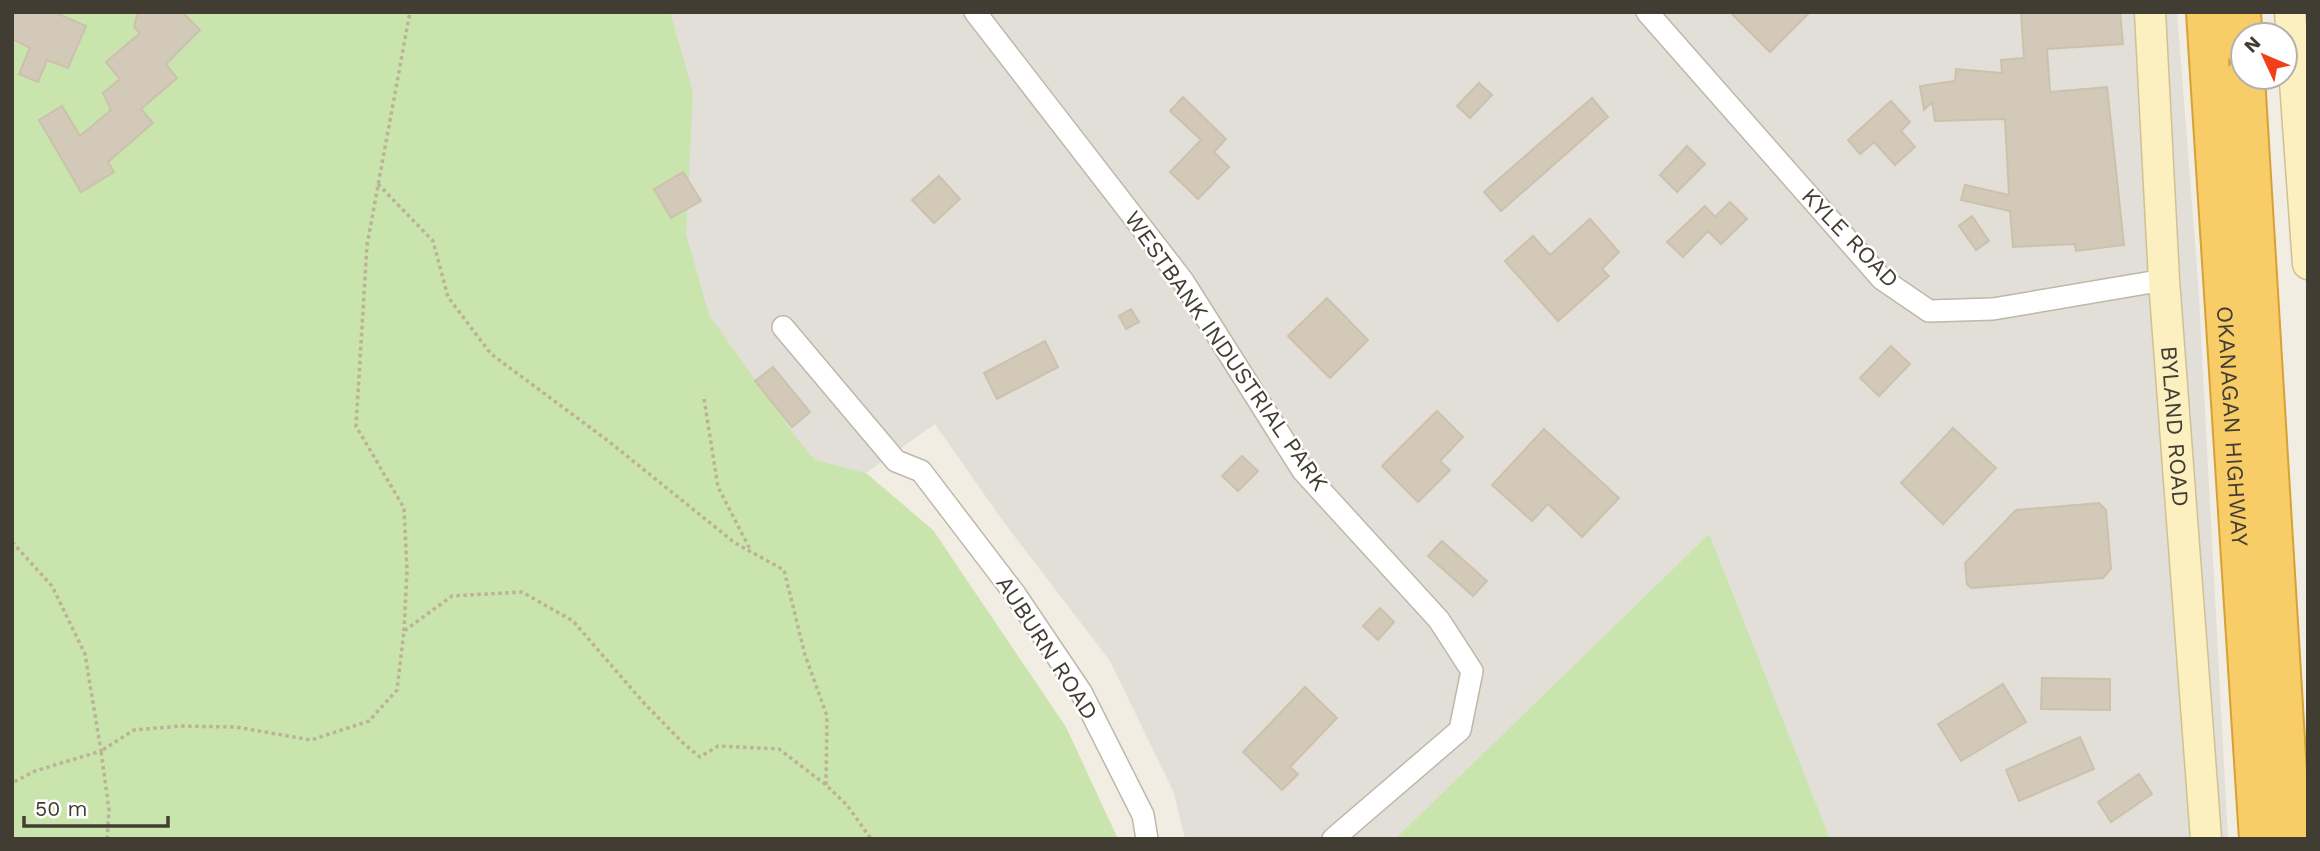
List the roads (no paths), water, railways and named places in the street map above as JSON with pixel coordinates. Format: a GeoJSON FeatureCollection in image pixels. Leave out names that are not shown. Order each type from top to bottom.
{"type":"FeatureCollection","features":[{"type":"Feature","properties":{"kind":"highway","name":"OKANAGAN HIGHWAY"},"geometry":{"type":"LineString","coordinates":[[2206,12],[2259,839]]}},
{"type":"Feature","properties":{"kind":"highway","name":"OKANAGAN HIGHWAY"},"geometry":{"type":"LineString","coordinates":[[2246,91],[2291,839]]}},
{"type":"Feature","properties":{"kind":"street","name":"WESTBANK INDUSTRIAL PARK"},"geometry":{"type":"LineString","coordinates":[[975,12],[1183,281],[1303,471],[1439,620],[1472,671],[1460,730],[1333,839]]}},
{"type":"Feature","properties":{"kind":"street","name":"KYLE ROAD"},"geometry":{"type":"LineString","coordinates":[[1647,12],[1882,279],[1929,311],[1993,309],[2164,280]]}},
{"type":"Feature","properties":{"kind":"street","name":"BYLAND ROAD"},"geometry":{"type":"LineString","coordinates":[[2150,12],[2164,280],[2206,839]]}},
{"type":"Feature","properties":{"kind":"street"},"geometry":{"type":"LineString","coordinates":[[2290,12],[2308,264]]}},
{"type":"Feature","properties":{"kind":"street","name":"AUBURN ROAD"},"geometry":{"type":"LineString","coordinates":[[782,327],[896,461],[922,471],[1015,594],[1081,692],[1143,816],[1147,839]]}}]}
